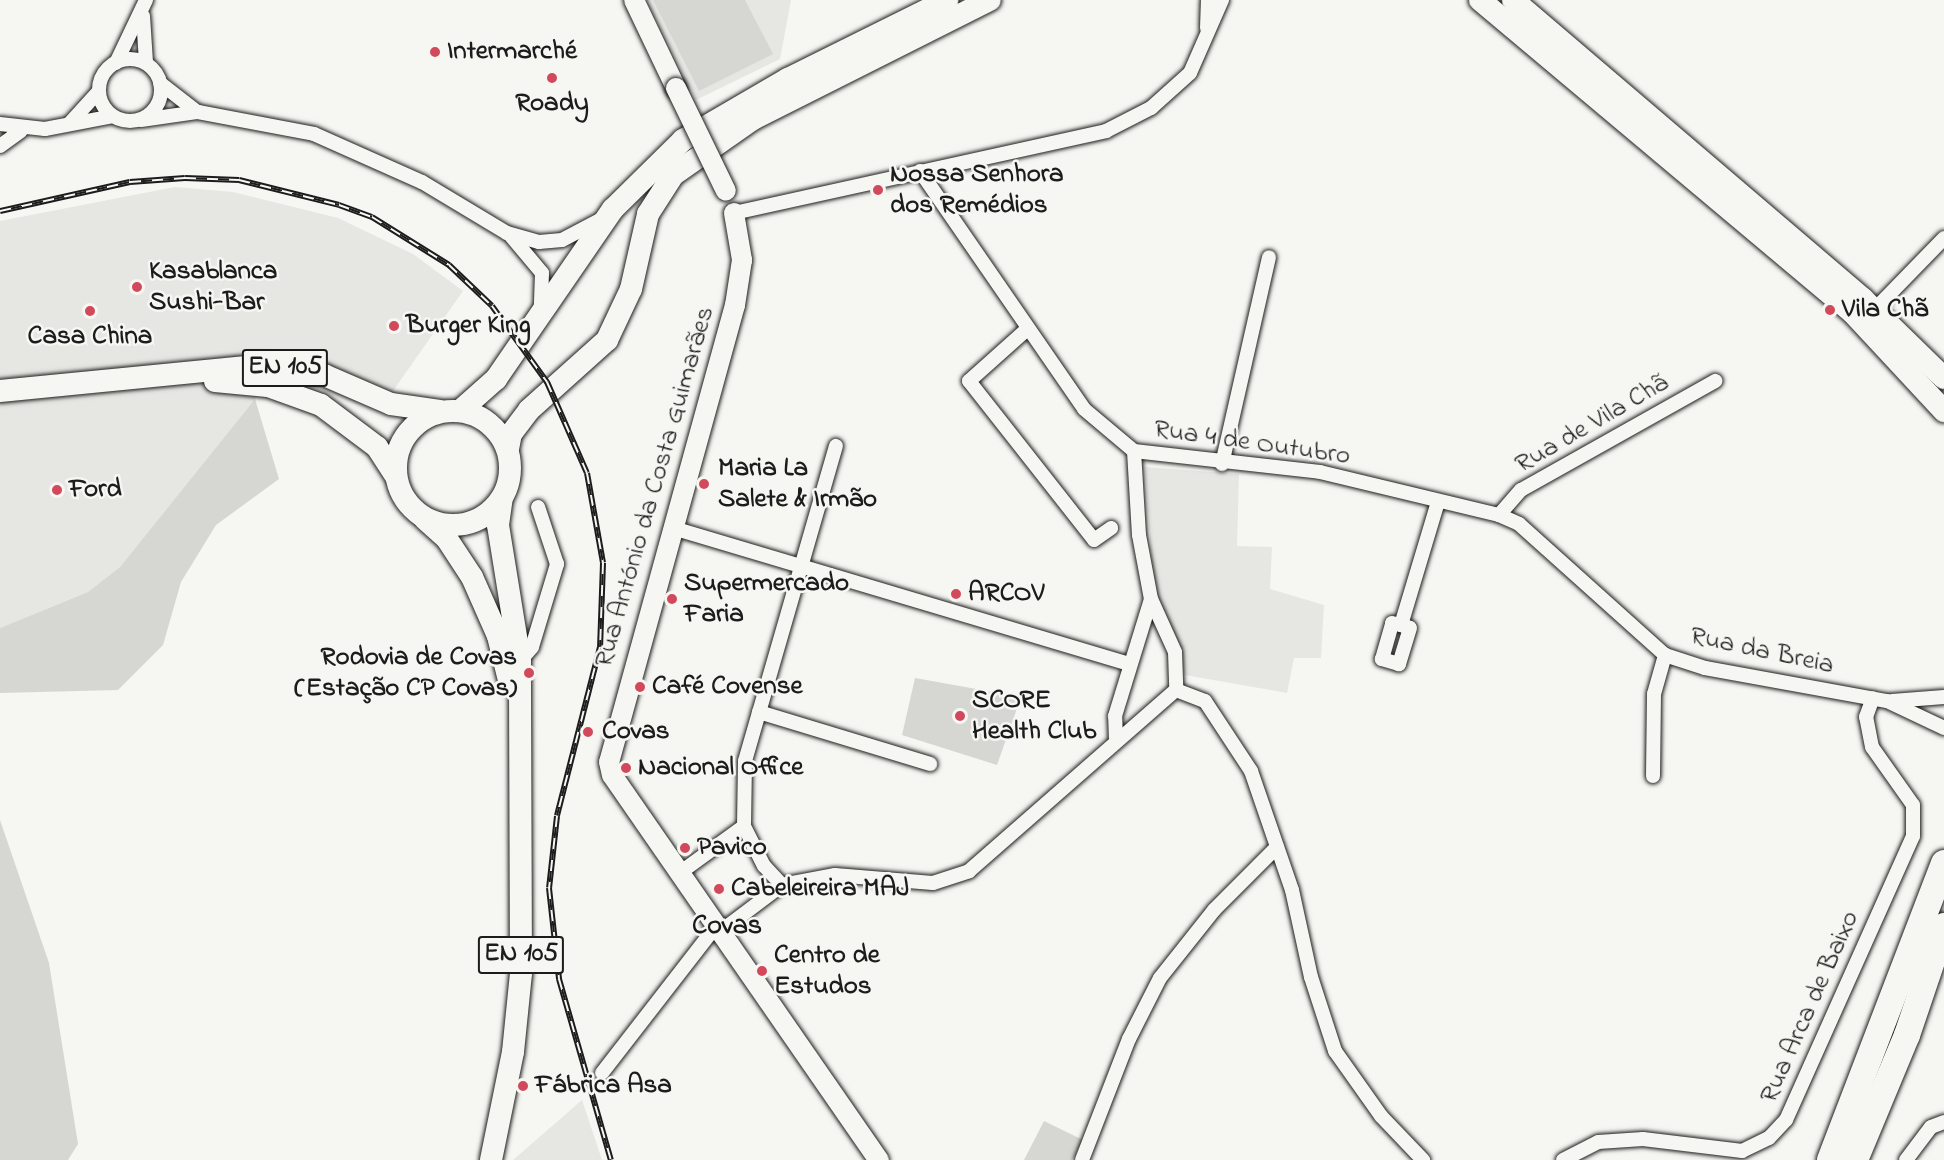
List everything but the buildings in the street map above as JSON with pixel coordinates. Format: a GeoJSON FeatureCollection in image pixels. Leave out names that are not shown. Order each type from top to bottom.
{"type":"FeatureCollection","features":[{"type":"Feature","properties":{"kind":"highway"},"geometry":{"type":"LineString","coordinates":[[1830,1160],[1944,863]]}},
{"type":"Feature","properties":{"kind":"highway"},"geometry":{"type":"LineString","coordinates":[[1856,1160],[1944,926]]}},
{"type":"Feature","properties":{"kind":"main road"},"geometry":{"type":"LineString","coordinates":[[634,0],[726,191]]}},
{"type":"Feature","properties":{"kind":"main road"},"geometry":{"type":"LineString","coordinates":[[395,475],[401,442],[424,417],[450,411],[496,379],[614,209],[657,163],[715,118],[947,0]]}},
{"type":"Feature","properties":{"kind":"main road"},"geometry":{"type":"LineString","coordinates":[[508,449],[524,416],[607,340],[631,289],[648,214],[673,175],[746,124],[990,0]]}},
{"type":"Feature","properties":{"kind":"main road"},"geometry":{"type":"LineString","coordinates":[[1480,0],[1852,313],[1944,411]]}},
{"type":"Feature","properties":{"kind":"main road"},"geometry":{"type":"LineString","coordinates":[[1513,0],[1875,309],[1944,378]]}},
{"type":"Feature","properties":{"kind":"main road","name":"Rua António da Costa Guimarães"},"geometry":{"type":"LineString","coordinates":[[681,872],[612,775],[609,749],[735,305],[742,260],[734,213]]}},
{"type":"Feature","properties":{"kind":"main road","name":"EN 105"},"geometry":{"type":"LineString","coordinates":[[0,391],[124,380],[219,367],[281,368],[324,375],[399,406],[450,411],[490,423],[508,449],[510,474],[502,498],[498,525],[520,661],[518,1008],[491,1160]]}},
{"type":"Feature","properties":{"kind":"main road","name":"EN 105"},"geometry":{"type":"LineString","coordinates":[[124,380],[244,382],[295,394],[343,418],[377,447],[395,475],[400,491],[447,539],[487,606],[507,669],[520,748]]}},
{"type":"Feature","properties":{"kind":"main road"},"geometry":{"type":"LineString","coordinates":[[422,516],[438,524],[474,521],[502,498]]}},
{"type":"Feature","properties":{"kind":"main road"},"geometry":{"type":"LineString","coordinates":[[681,872],[879,1160]]}},
{"type":"Feature","properties":{"kind":"street"},"geometry":{"type":"LineString","coordinates":[[1207,36],[1208,0]]}},
{"type":"Feature","properties":{"kind":"street"},"geometry":{"type":"LineString","coordinates":[[734,213],[1106,131],[1151,108],[1190,73],[1222,0]]}},
{"type":"Feature","properties":{"kind":"street"},"geometry":{"type":"LineString","coordinates":[[70,123],[99,91],[103,76],[116,63],[145,4]]}},
{"type":"Feature","properties":{"kind":"street"},"geometry":{"type":"LineString","coordinates":[[145,4],[146,63],[160,83],[198,112]]}},
{"type":"Feature","properties":{"kind":"street"},"geometry":{"type":"LineString","coordinates":[[116,63],[146,63]]}},
{"type":"Feature","properties":{"kind":"street"},"geometry":{"type":"LineString","coordinates":[[141,120],[157,106],[160,83]]}},
{"type":"Feature","properties":{"kind":"street"},"geometry":{"type":"LineString","coordinates":[[99,91],[112,116]]}},
{"type":"Feature","properties":{"kind":"street"},"geometry":{"type":"LineString","coordinates":[[0,146],[21,131],[112,116],[141,120],[198,112],[274,124],[338,143],[422,182],[507,233],[540,242],[562,240],[614,209]]}},
{"type":"Feature","properties":{"kind":"street"},"geometry":{"type":"LineString","coordinates":[[0,124],[21,131]]}},
{"type":"Feature","properties":{"kind":"street","name":"Rua 4 de Outubro"},"geometry":{"type":"LineString","coordinates":[[920,171],[1025,331],[1084,410],[1134,452],[1222,464],[1320,472],[1499,515]]}},
{"type":"Feature","properties":{"kind":"street"},"geometry":{"type":"LineString","coordinates":[[507,233],[542,273],[538,317]]}},
{"type":"Feature","properties":{"kind":"street"},"geometry":{"type":"LineString","coordinates":[[1875,309],[1944,238]]}},
{"type":"Feature","properties":{"kind":"street"},"geometry":{"type":"LineString","coordinates":[[1222,464],[1269,256]]}},
{"type":"Feature","properties":{"kind":"street"},"geometry":{"type":"LineString","coordinates":[[1025,331],[969,381],[1094,540],[1111,528]]}},
{"type":"Feature","properties":{"kind":"street","name":"Rua de Vila Chã"},"geometry":{"type":"LineString","coordinates":[[1499,515],[1521,490],[1715,381]]}},
{"type":"Feature","properties":{"kind":"street"},"geometry":{"type":"LineString","coordinates":[[782,885],[764,866],[744,826],[745,761],[836,446]]}},
{"type":"Feature","properties":{"kind":"street"},"geometry":{"type":"LineString","coordinates":[[1134,452],[1139,535],[1152,599],[1175,652],[1176,690]]}},
{"type":"Feature","properties":{"kind":"street"},"geometry":{"type":"LineString","coordinates":[[1401,625],[1438,502]]}},
{"type":"Feature","properties":{"kind":"street"},"geometry":{"type":"LineString","coordinates":[[520,661],[532,646],[557,564],[538,507]]}},
{"type":"Feature","properties":{"kind":"street","name":"Rua da Breia"},"geometry":{"type":"LineString","coordinates":[[1499,515],[1519,524],[1665,655],[1704,668],[1887,701],[1944,728]]}},
{"type":"Feature","properties":{"kind":"street"},"geometry":{"type":"LineString","coordinates":[[673,528],[1129,664]]}},
{"type":"Feature","properties":{"kind":"street"},"geometry":{"type":"LineString","coordinates":[[1116,740],[1115,716],[1129,664],[1152,599]]}},
{"type":"Feature","properties":{"kind":"street"},"geometry":{"type":"LineString","coordinates":[[1653,776],[1654,694],[1665,655]]}},
{"type":"Feature","properties":{"kind":"street"},"geometry":{"type":"LineString","coordinates":[[602,1073],[719,928],[782,885],[835,875],[933,883],[969,871],[1116,740],[1176,690]]}},
{"type":"Feature","properties":{"kind":"street"},"geometry":{"type":"LineString","coordinates":[[1176,690],[1205,701],[1232,737],[1251,771],[1277,847],[1335,1051],[1381,1116],[1423,1160]]}},
{"type":"Feature","properties":{"kind":"street","name":"Rua da Breia"},"geometry":{"type":"LineString","coordinates":[[1887,701],[1944,697]]}},
{"type":"Feature","properties":{"kind":"street","name":"Rua Arca de Baixo"},"geometry":{"type":"LineString","coordinates":[[1563,1160],[1598,1142],[1643,1139],[1742,1151],[1769,1138],[1786,1120],[1913,836],[1913,805],[1872,747],[1866,717],[1873,698]]}},
{"type":"Feature","properties":{"kind":"street"},"geometry":{"type":"LineString","coordinates":[[759,712],[930,765]]}},
{"type":"Feature","properties":{"kind":"street"},"geometry":{"type":"LineString","coordinates":[[681,872],[744,826]]}},
{"type":"Feature","properties":{"kind":"street"},"geometry":{"type":"LineString","coordinates":[[1082,1160],[1129,1039],[1160,978],[1214,910],[1277,847]]}},
{"type":"Feature","properties":{"kind":"street"},"geometry":{"type":"LineString","coordinates":[[1906,1160],[1931,1127],[1944,1122]]}},
{"type":"Feature","properties":{"kind":"shaded area"},"geometry":{"type":"Polygon","coordinates":[[[647,0],[791,0],[780,59],[696,100],[647,0]]]}},
{"type":"Feature","properties":{"kind":"shaded area"},"geometry":{"type":"Polygon","coordinates":[[[653,0],[745,0],[773,54],[699,91],[653,0]]]}},
{"type":"Feature","properties":{"kind":"shaded area"},"geometry":{"type":"Polygon","coordinates":[[[175,187],[233,192],[338,218],[413,254],[463,291],[393,391],[385,393],[268,359],[255,399],[120,567],[88,592],[0,628],[0,221],[175,187]]]}},
{"type":"Feature","properties":{"kind":"shaded area"},"geometry":{"type":"Polygon","coordinates":[[[255,399],[279,479],[216,525],[181,582],[163,645],[118,690],[0,693],[0,628],[88,592],[120,567],[255,399]]]}},
{"type":"Feature","properties":{"kind":"shaded area"},"geometry":{"type":"Polygon","coordinates":[[[1145,467],[1239,474],[1237,546],[1272,547],[1270,589],[1324,605],[1321,658],[1294,658],[1287,693],[1185,675],[1153,580],[1145,467]]]}},
{"type":"Feature","properties":{"kind":"shaded area","name":"SCORE Health Club"},"geometry":{"type":"Polygon","coordinates":[[[915,678],[1021,697],[997,765],[902,735],[915,678]]]}},
{"type":"Feature","properties":{"kind":"shaded area"},"geometry":{"type":"Polygon","coordinates":[[[0,820],[49,963],[78,1144],[68,1160],[0,1160],[0,820]]]}},
{"type":"Feature","properties":{"kind":"shaded area"},"geometry":{"type":"Polygon","coordinates":[[[582,1100],[602,1160],[513,1160],[582,1100]]]}},
{"type":"Feature","properties":{"kind":"shaded area"},"geometry":{"type":"Polygon","coordinates":[[[1044,1121],[1083,1140],[1072,1160],[1024,1160],[1044,1121]]]}},
{"type":"Feature","properties":{"kind":"railway"},"geometry":{"type":"LineString","coordinates":[[0,211],[130,182],[185,178],[239,180],[339,205],[372,217],[449,265],[492,306],[547,382],[587,473],[603,563],[600,647],[557,816],[549,888],[559,979],[611,1160]]}},
{"type":"Feature","properties":{"kind":"place","name":"Intermarché"},"geometry":{"type":"Point","coordinates":[435,52]}},
{"type":"Feature","properties":{"kind":"place","name":"Roady"},"geometry":{"type":"Point","coordinates":[552,78]}},
{"type":"Feature","properties":{"kind":"place","name":"Nossa Senhora dos Remédios"},"geometry":{"type":"Point","coordinates":[878,190]}},
{"type":"Feature","properties":{"kind":"place","name":"Kasablanca Sushi-Bar"},"geometry":{"type":"Point","coordinates":[137,287]}},
{"type":"Feature","properties":{"kind":"place","name":"Vila Chã"},"geometry":{"type":"Point","coordinates":[1830,310]}},
{"type":"Feature","properties":{"kind":"place","name":"Casa China"},"geometry":{"type":"Point","coordinates":[90,311]}},
{"type":"Feature","properties":{"kind":"place","name":"Burger King"},"geometry":{"type":"Point","coordinates":[394,326]}},
{"type":"Feature","properties":{"kind":"place","name":"Maria La Salete & Irmão"},"geometry":{"type":"Point","coordinates":[704,484]}},
{"type":"Feature","properties":{"kind":"place","name":"Ford"},"geometry":{"type":"Point","coordinates":[57,490]}},
{"type":"Feature","properties":{"kind":"place","name":"ARCOV"},"geometry":{"type":"Point","coordinates":[956,594]}},
{"type":"Feature","properties":{"kind":"place","name":"Supermercado Faria"},"geometry":{"type":"Point","coordinates":[672,599]}},
{"type":"Feature","properties":{"kind":"place","name":"Rodovia de Covas (Estação CP Covas)"},"geometry":{"type":"Point","coordinates":[529,673]}},
{"type":"Feature","properties":{"kind":"place","name":"Café Covense"},"geometry":{"type":"Point","coordinates":[640,687]}},
{"type":"Feature","properties":{"kind":"place","name":"SCORE Health Club"},"geometry":{"type":"Point","coordinates":[960,716]}},
{"type":"Feature","properties":{"kind":"place","name":"Covas"},"geometry":{"type":"Point","coordinates":[588,732]}},
{"type":"Feature","properties":{"kind":"place","name":"Nacional Office"},"geometry":{"type":"Point","coordinates":[626,768]}},
{"type":"Feature","properties":{"kind":"place","name":"Pavico"},"geometry":{"type":"Point","coordinates":[685,848]}},
{"type":"Feature","properties":{"kind":"place","name":"Cabeleireira MAJ"},"geometry":{"type":"Point","coordinates":[719,889]}},
{"type":"Feature","properties":{"kind":"place","name":"Centro de Estudos"},"geometry":{"type":"Point","coordinates":[762,971]}},
{"type":"Feature","properties":{"kind":"place","name":"Fábrica Asa"},"geometry":{"type":"Point","coordinates":[523,1086]}},
{"type":"Feature","properties":{"kind":"district","name":"Covas"},"geometry":{"type":"Point","coordinates":[727,927]}}]}
